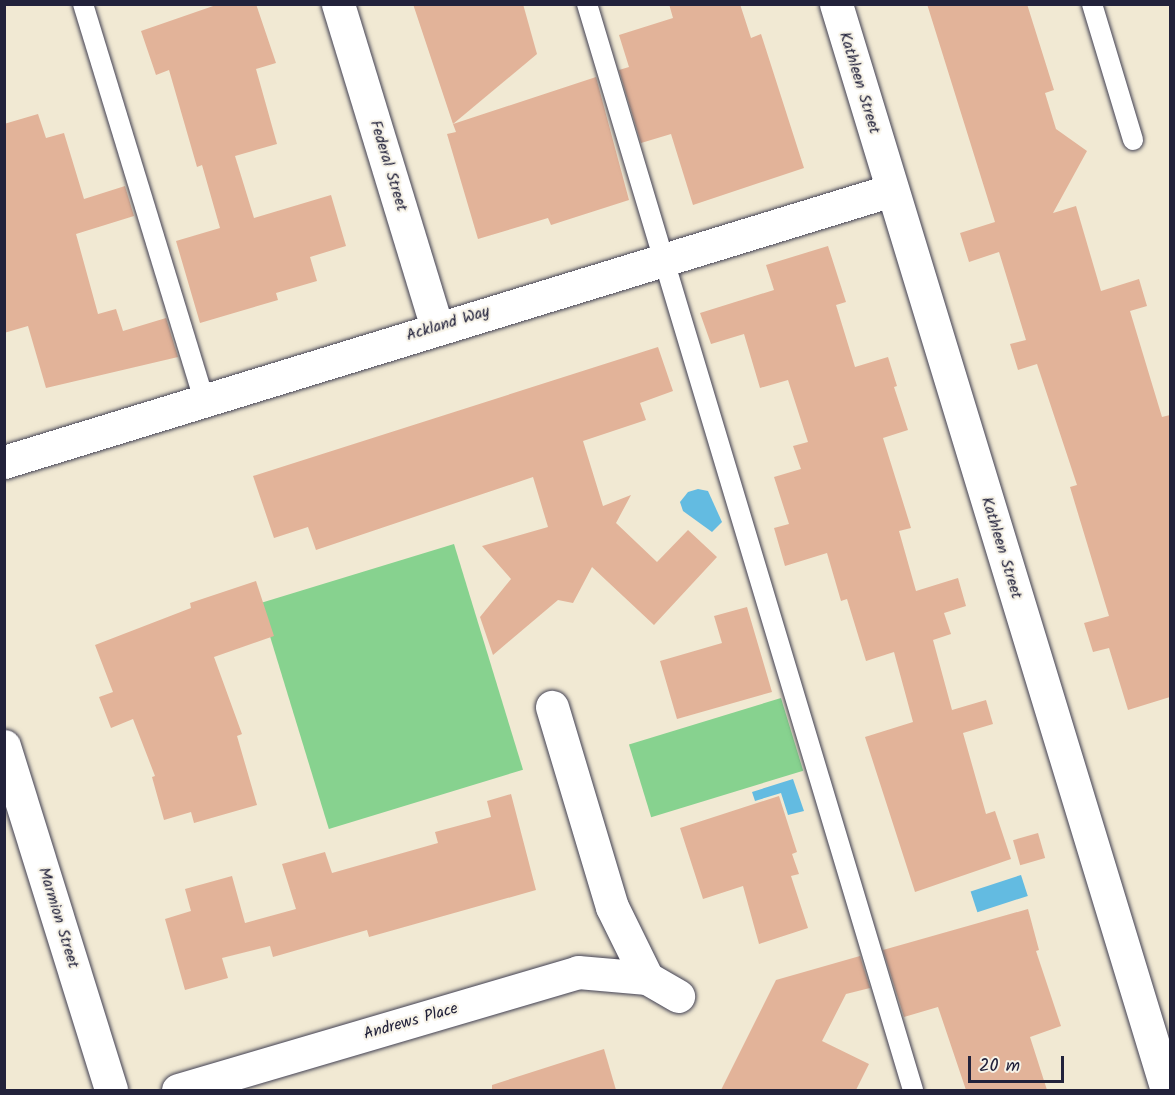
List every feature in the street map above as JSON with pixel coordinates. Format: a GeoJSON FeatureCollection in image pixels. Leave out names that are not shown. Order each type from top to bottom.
{"type":"FeatureCollection","features":[{"type":"Feature","properties":{"kind":"street","name":"Federal Street"},"geometry":{"type":"LineString","coordinates":[[338,4],[437,327]]}},
{"type":"Feature","properties":{"kind":"street","name":"Kathleen Street"},"geometry":{"type":"LineString","coordinates":[[836,4],[1167,1090]]}},
{"type":"Feature","properties":{"kind":"street","name":"Ackland Way"},"geometry":{"type":"LineString","coordinates":[[4,462],[437,327],[892,190]]}},
{"type":"Feature","properties":{"kind":"street"},"geometry":{"type":"LineString","coordinates":[[552,706],[612,907],[647,978]]}},
{"type":"Feature","properties":{"kind":"street","name":"Marmion Street"},"geometry":{"type":"LineString","coordinates":[[4,746],[111,1090]]}},
{"type":"Feature","properties":{"kind":"street","name":"Andrews Place"},"geometry":{"type":"LineString","coordinates":[[178,1090],[578,972],[647,978],[678,996]]}},
{"type":"Feature","properties":{"kind":"lane"},"geometry":{"type":"LineString","coordinates":[[83,4],[204,400]]}},
{"type":"Feature","properties":{"kind":"lane"},"geometry":{"type":"LineString","coordinates":[[587,4],[913,1090]]}},
{"type":"Feature","properties":{"kind":"lane"},"geometry":{"type":"LineString","coordinates":[[1092,4],[1133,140]]}},
{"type":"Feature","properties":{"kind":"green space"},"geometry":{"type":"Polygon","coordinates":[[[454,544],[523,770],[329,829],[260,603],[454,544]]]}},
{"type":"Feature","properties":{"kind":"green space"},"geometry":{"type":"Polygon","coordinates":[[[781,698],[803,771],[651,817],[629,744],[781,698]]]}},
{"type":"Feature","properties":{"kind":"water"},"geometry":{"type":"Polygon","coordinates":[[[698,489],[708,491],[722,522],[712,532],[683,511],[680,502],[688,492],[698,489]]]}},
{"type":"Feature","properties":{"kind":"water"},"geometry":{"type":"Polygon","coordinates":[[[793,779],[804,811],[788,815],[781,793],[755,801],[752,792],[793,779]]]}},
{"type":"Feature","properties":{"kind":"water"},"geometry":{"type":"Polygon","coordinates":[[[1021,875],[1028,896],[977,912],[971,891],[1021,875]]]}},
{"type":"Feature","properties":{"kind":"building"},"geometry":{"type":"Polygon","coordinates":[[[219,4],[256,4],[276,63],[256,69],[277,144],[235,156],[254,218],[331,195],[346,246],[310,257],[317,281],[276,293],[278,300],[200,323],[176,241],[220,228],[202,165],[197,167],[169,70],[156,75],[141,31],[219,4]]]}},
{"type":"Feature","properties":{"kind":"building"},"geometry":{"type":"Polygon","coordinates":[[[413,4],[523,4],[537,54],[453,124],[413,4]]]}},
{"type":"Feature","properties":{"kind":"building"},"geometry":{"type":"Polygon","coordinates":[[[669,4],[740,4],[751,38],[761,34],[804,168],[693,205],[671,134],[641,143],[619,70],[629,67],[619,35],[673,18],[669,4]]]}},
{"type":"Feature","properties":{"kind":"building"},"geometry":{"type":"Polygon","coordinates":[[[927,4],[1027,4],[1054,90],[1045,93],[1056,129],[1087,151],[1053,213],[1076,206],[1101,291],[1139,279],[1147,306],[1130,311],[1162,417],[1170,415],[1170,697],[1128,710],[1109,648],[1093,652],[1084,623],[1109,616],[1070,487],[1077,485],[1037,364],[1018,370],[1010,344],[1026,340],[999,252],[969,262],[960,233],[995,222],[927,4]]]}},
{"type":"Feature","properties":{"kind":"building"},"geometry":{"type":"Polygon","coordinates":[[[596,77],[629,200],[551,225],[548,218],[478,239],[447,134],[456,132],[453,124],[596,77]]]}},
{"type":"Feature","properties":{"kind":"building"},"geometry":{"type":"Polygon","coordinates":[[[38,114],[46,138],[64,133],[84,199],[125,186],[134,216],[76,234],[98,314],[116,309],[123,331],[166,318],[178,357],[46,388],[28,326],[4,333],[4,124],[38,114]]]}},
{"type":"Feature","properties":{"kind":"building"},"geometry":{"type":"Polygon","coordinates":[[[828,246],[846,302],[836,305],[855,367],[888,357],[897,386],[894,387],[908,430],[883,438],[911,528],[899,531],[916,591],[958,578],[966,606],[944,613],[951,634],[933,640],[952,710],[986,700],[993,724],[963,733],[986,814],[995,811],[1011,859],[915,892],[865,737],[913,722],[894,652],[866,661],[847,599],[841,601],[827,553],[785,566],[774,528],[789,524],[774,477],[801,469],[793,446],[808,442],[788,380],[760,388],[744,334],[711,344],[700,313],[774,290],[766,265],[828,246]]]}},
{"type":"Feature","properties":{"kind":"building"},"geometry":{"type":"Polygon","coordinates":[[[658,347],[673,391],[640,403],[646,420],[583,441],[603,506],[631,495],[616,523],[657,562],[688,530],[717,557],[654,625],[592,567],[573,603],[558,600],[493,655],[480,617],[511,579],[482,546],[548,527],[533,477],[316,550],[308,527],[274,538],[253,476],[658,347]]]}},
{"type":"Feature","properties":{"kind":"building"},"geometry":{"type":"Polygon","coordinates":[[[256,581],[274,636],[214,657],[242,734],[237,736],[257,805],[194,823],[191,812],[164,820],[152,777],[155,776],[133,719],[111,728],[99,697],[113,692],[95,645],[191,608],[190,603],[256,581]]]}},
{"type":"Feature","properties":{"kind":"building"},"geometry":{"type":"Polygon","coordinates":[[[747,607],[772,692],[677,719],[660,661],[722,643],[714,616],[747,607]]]}},
{"type":"Feature","properties":{"kind":"building"},"geometry":{"type":"Polygon","coordinates":[[[511,794],[536,890],[369,937],[367,930],[273,957],[270,946],[222,958],[228,978],[185,990],[165,919],[191,911],[185,889],[232,876],[245,923],[296,909],[282,864],[325,852],[332,873],[438,843],[435,832],[491,817],[487,801],[511,794]]]}},
{"type":"Feature","properties":{"kind":"building"},"geometry":{"type":"Polygon","coordinates":[[[779,796],[797,852],[792,854],[799,874],[791,876],[808,928],[759,944],[743,886],[703,899],[680,828],[779,796]]]}},
{"type":"Feature","properties":{"kind":"building"},"geometry":{"type":"Polygon","coordinates":[[[1038,833],[1045,858],[1020,865],[1013,840],[1038,833]]]}},
{"type":"Feature","properties":{"kind":"building"},"geometry":{"type":"Polygon","coordinates":[[[1028,909],[1039,950],[1036,951],[1061,1026],[1030,1037],[1047,1090],[966,1090],[938,1007],[904,1017],[883,950],[1028,909]]]}},
{"type":"Feature","properties":{"kind":"building"},"geometry":{"type":"Polygon","coordinates":[[[860,956],[870,988],[846,994],[822,1041],[869,1064],[856,1090],[721,1090],[776,980],[860,956]]]}},
{"type":"Feature","properties":{"kind":"building"},"geometry":{"type":"Polygon","coordinates":[[[604,1049],[616,1090],[492,1090],[492,1085],[604,1049]]]}}]}
